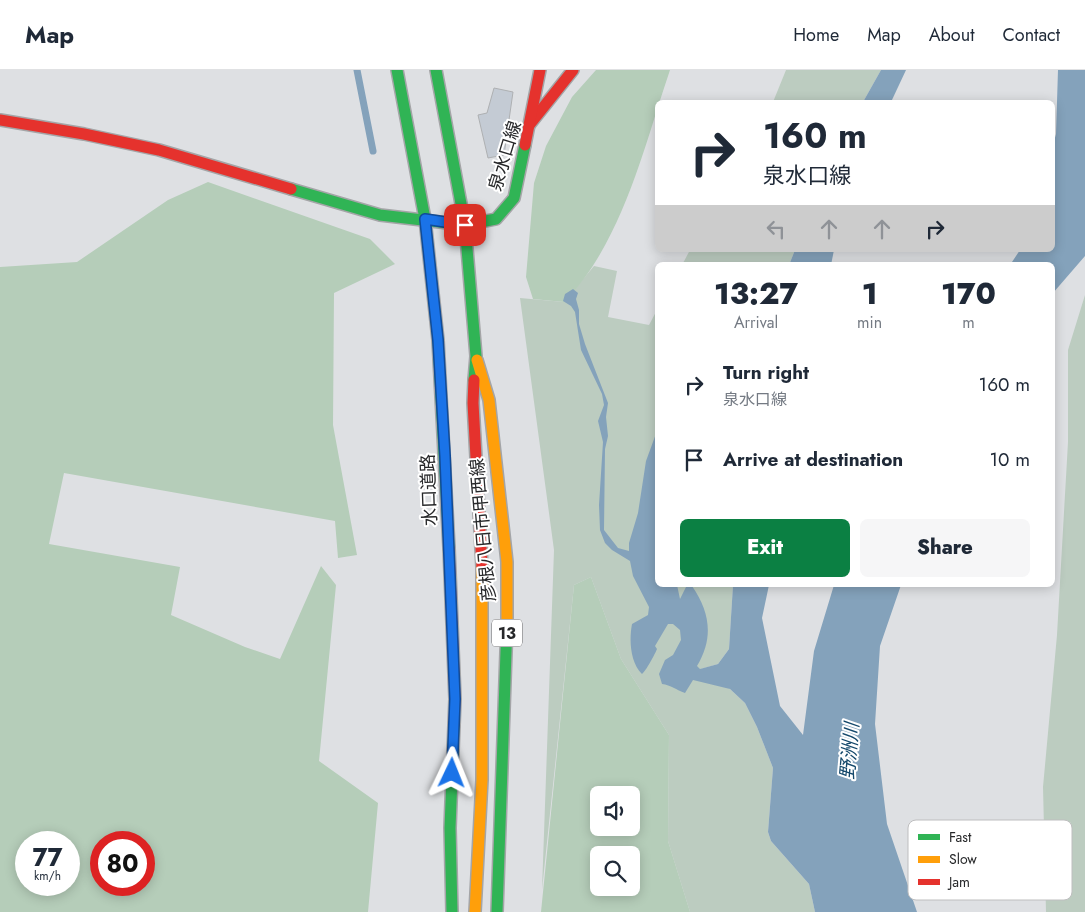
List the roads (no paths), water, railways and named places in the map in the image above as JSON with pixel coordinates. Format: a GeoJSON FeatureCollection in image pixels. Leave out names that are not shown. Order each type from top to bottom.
{"type":"FeatureCollection","features":[{"type":"Feature","properties":{"kind":"main road","name":"水口道路"},"geometry":{"type":"LineString","coordinates":[[397,70],[425,219],[438,340],[445,456],[455,699],[450,828],[452,912]]}},
{"type":"Feature","properties":{"kind":"main road"},"geometry":{"type":"LineString","coordinates":[[436,70],[465,225],[476,356],[473,403],[482,544],[482,780],[475,912]]}},
{"type":"Feature","properties":{"kind":"main road"},"geometry":{"type":"LineString","coordinates":[[530,125],[540,70]]}},
{"type":"Feature","properties":{"kind":"main road","name":"泉水口線"},"geometry":{"type":"LineString","coordinates":[[0,120],[84,134],[159,150],[380,215],[465,225],[496,219],[514,198],[530,125],[573,70]]}},
{"type":"Feature","properties":{"kind":"main road","name":"彦根八日市甲西線"},"geometry":{"type":"LineString","coordinates":[[476,356],[488,400],[507,562],[508,648],[497,912]]}},
{"type":"Feature","properties":{"kind":"water"},"geometry":{"type":"Polygon","coordinates":[[[881,70],[906,70],[892,100],[864,100],[881,70]]]}},
{"type":"Feature","properties":{"kind":"water"},"geometry":{"type":"Polygon","coordinates":[[[1058,70],[1085,70],[1085,256],[1055,291],[1055,262],[1012,262],[1019,252],[1055,252],[1058,70]]]}},
{"type":"Feature","properties":{"kind":"water"},"geometry":{"type":"Polygon","coordinates":[[[794,252],[834,252],[832,262],[790,262],[794,252]]]}},
{"type":"Feature","properties":{"kind":"water","name":"野洲川"},"geometry":{"type":"Polygon","coordinates":[[[573,289],[578,293],[576,299],[579,310],[579,324],[608,403],[606,417],[608,436],[605,449],[604,530],[618,548],[629,551],[629,543],[638,513],[646,461],[655,436],[655,587],[677,587],[680,599],[686,587],[693,587],[698,596],[708,625],[706,645],[697,666],[700,669],[718,664],[729,649],[733,587],[769,587],[762,618],[780,706],[803,735],[814,651],[833,587],[900,587],[880,646],[875,724],[887,824],[908,886],[908,900],[913,900],[917,912],[815,912],[809,884],[771,841],[768,832],[773,768],[757,727],[745,703],[730,689],[693,680],[685,693],[662,684],[659,674],[665,660],[673,655],[681,640],[680,630],[673,624],[668,624],[655,646],[657,649],[644,672],[642,674],[638,669],[631,650],[632,624],[648,615],[649,607],[633,576],[630,561],[612,550],[605,543],[600,530],[599,505],[603,442],[598,421],[604,405],[602,394],[581,350],[575,312],[571,306],[563,301],[565,294],[573,289]]]}},
{"type":"Feature","properties":{"kind":"waterway"},"geometry":{"type":"LineString","coordinates":[[357,70],[373,151]]}}]}
